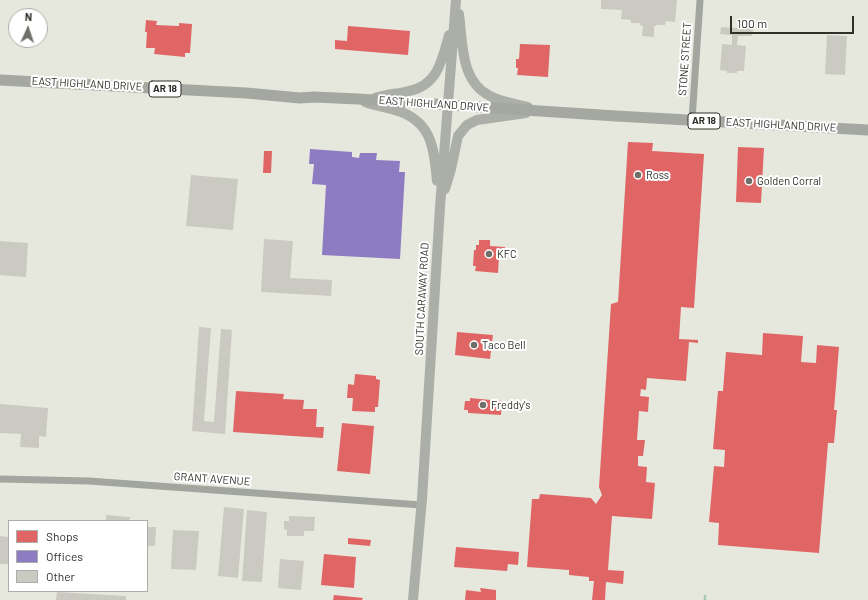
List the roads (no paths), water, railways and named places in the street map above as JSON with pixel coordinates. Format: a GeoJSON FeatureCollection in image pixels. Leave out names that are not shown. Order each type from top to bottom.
{"type":"FeatureCollection","features":[{"type":"Feature","properties":{"kind":"main road"},"geometry":{"type":"LineString","coordinates":[[364,100],[412,91],[434,76],[438,70],[446,44],[453,19],[456,0]]}},
{"type":"Feature","properties":{"kind":"main road"},"geometry":{"type":"LineString","coordinates":[[456,0],[465,64],[467,72],[475,85],[484,93],[492,97],[540,110]]}},
{"type":"Feature","properties":{"kind":"main road","name":"SOUTH CARAWAY ROAD"},"geometry":{"type":"LineString","coordinates":[[413,600],[456,0]]}},
{"type":"Feature","properties":{"kind":"main road","name":"EAST HIGHLAND DRIVE"},"geometry":{"type":"LineString","coordinates":[[0,80],[868,130]]}},
{"type":"Feature","properties":{"kind":"main road"},"geometry":{"type":"LineString","coordinates":[[364,100],[408,115],[417,120],[426,130],[429,135],[433,151],[440,207]]}},
{"type":"Feature","properties":{"kind":"main road"},"geometry":{"type":"LineString","coordinates":[[440,207],[452,169],[456,141],[464,128],[477,120],[540,110]]}},
{"type":"Feature","properties":{"kind":"street","name":"STONE STREET"},"geometry":{"type":"LineString","coordinates":[[692,120],[700,0]]}},
{"type":"Feature","properties":{"kind":"street","name":"GRANT AVENUE"},"geometry":{"type":"LineString","coordinates":[[0,479],[89,481],[421,505]]}},
{"type":"Feature","properties":{"kind":"place","name":"Ross"},"geometry":{"type":"Point","coordinates":[638,175]}},
{"type":"Feature","properties":{"kind":"place","name":"Golden Corral"},"geometry":{"type":"Point","coordinates":[749,181]}},
{"type":"Feature","properties":{"kind":"place","name":"KFC"},"geometry":{"type":"Point","coordinates":[489,254]}},
{"type":"Feature","properties":{"kind":"place","name":"Taco Bell"},"geometry":{"type":"Point","coordinates":[474,345]}},
{"type":"Feature","properties":{"kind":"place","name":"Freddy's"},"geometry":{"type":"Point","coordinates":[483,405]}}]}
